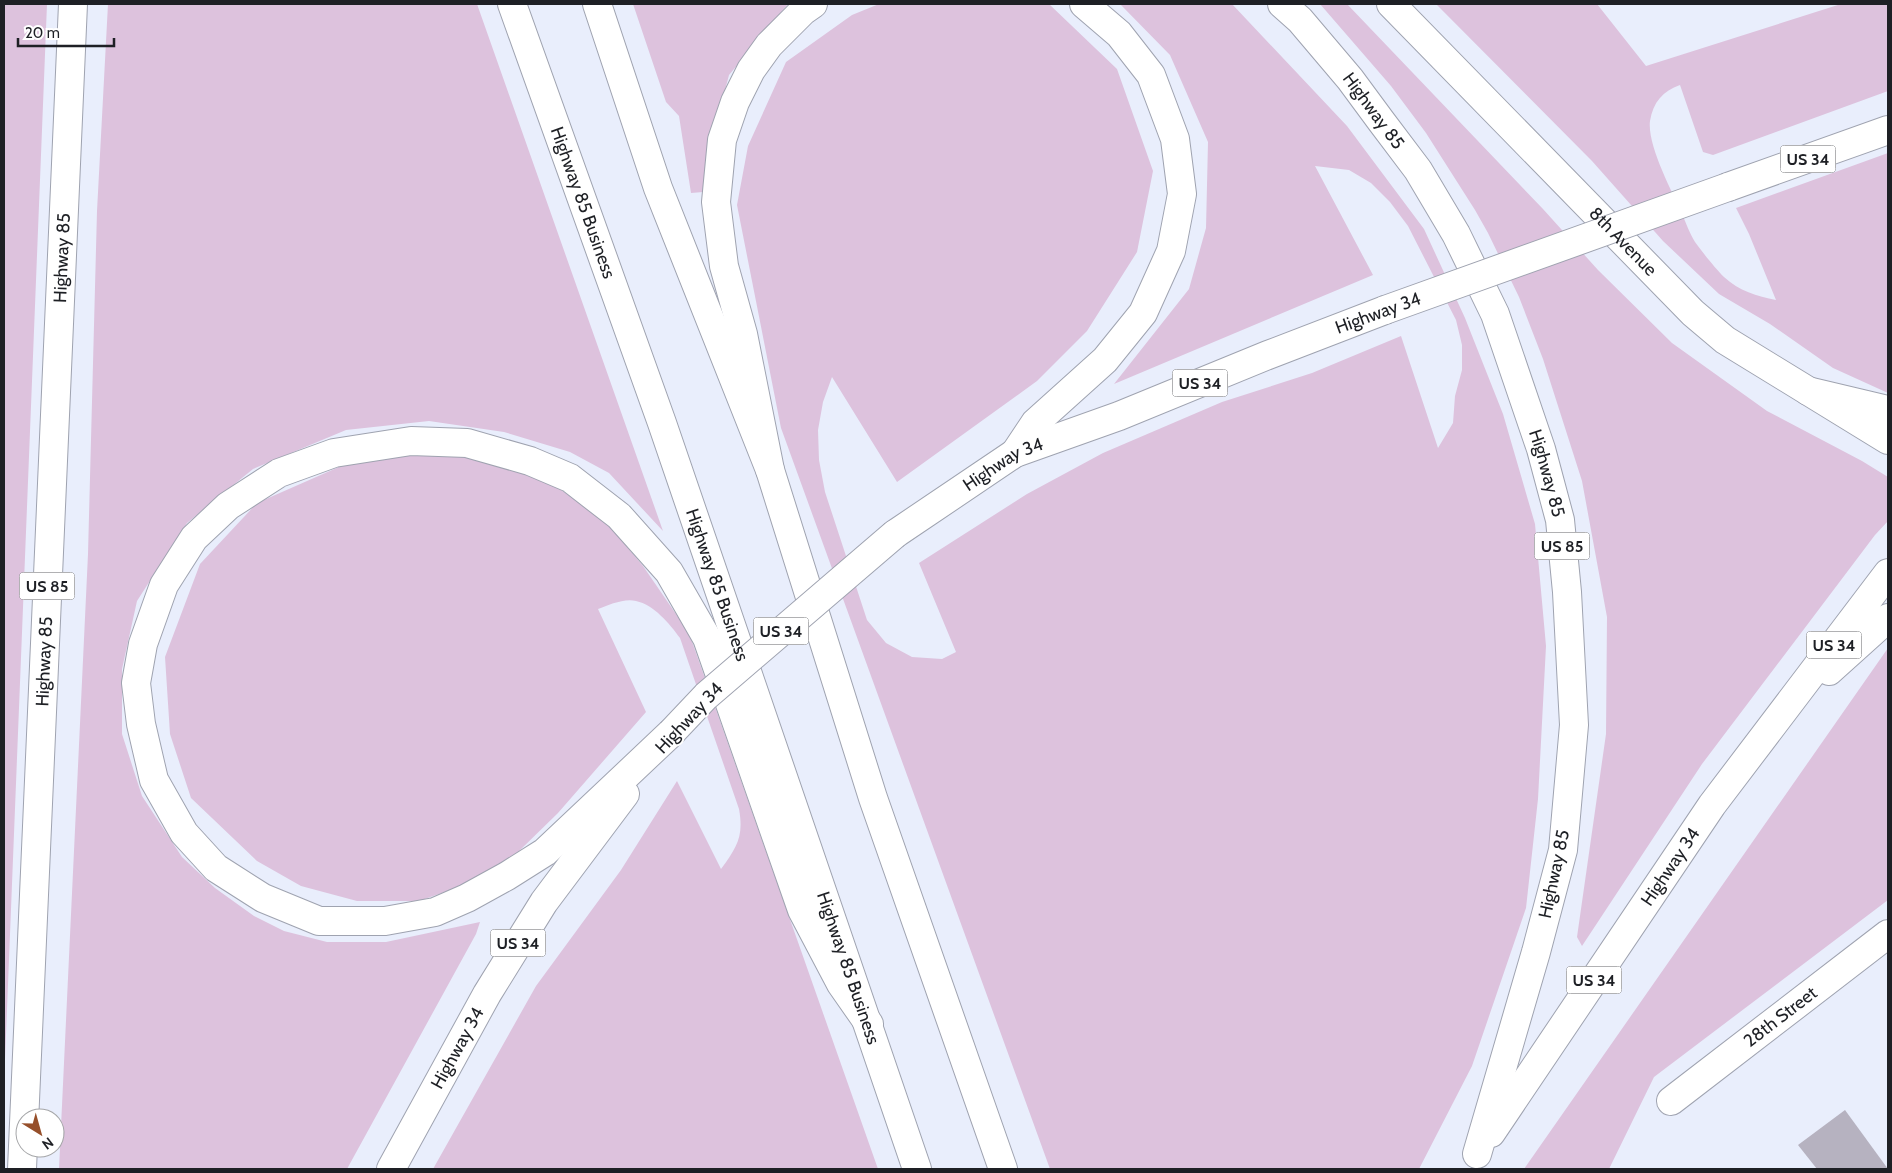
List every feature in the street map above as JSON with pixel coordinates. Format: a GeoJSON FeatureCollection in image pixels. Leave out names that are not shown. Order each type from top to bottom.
{"type":"FeatureCollection","features":[{"type":"Feature","properties":{"kind":"main road","name":"Highway 85"},"geometry":{"type":"LineString","coordinates":[[22,1169],[73,4]]}},
{"type":"Feature","properties":{"kind":"main road","name":"Highway 85 Business"},"geometry":{"type":"LineString","coordinates":[[512,4],[662,422],[917,1169]]}},
{"type":"Feature","properties":{"kind":"main road"},"geometry":{"type":"LineString","coordinates":[[597,4],[658,188],[770,470],[873,798],[1003,1169]]}},
{"type":"Feature","properties":{"kind":"main road"},"geometry":{"type":"LineString","coordinates":[[770,470],[743,334],[724,266],[716,202],[722,140],[735,102],[751,70],[769,45],[803,11],[813,4]]}},
{"type":"Feature","properties":{"kind":"main road"},"geometry":{"type":"LineString","coordinates":[[1015,453],[1035,423],[1105,360],[1142,313],[1171,252],[1182,194],[1175,139],[1151,75],[1119,34],[1084,4]]}},
{"type":"Feature","properties":{"kind":"main road","name":"Highway 85"},"geometry":{"type":"LineString","coordinates":[[1282,4],[1306,27],[1350,79],[1418,170],[1456,234],[1495,314],[1541,449],[1560,520],[1567,592],[1574,724],[1563,850],[1536,952],[1472,1162]]}},
{"type":"Feature","properties":{"kind":"main road","name":"8th Avenue"},"geometry":{"type":"LineString","coordinates":[[1392,4],[1692,314],[1725,340],[1888,440]]}},
{"type":"Feature","properties":{"kind":"main road","name":"Highway 34"},"geometry":{"type":"LineString","coordinates":[[391,1169],[487,994],[544,902],[671,733],[706,696],[895,534],[1015,453],[1119,416],[1268,355],[1385,310],[1888,130]]}},
{"type":"Feature","properties":{"kind":"main road"},"geometry":{"type":"LineString","coordinates":[[1808,391],[1888,410]]}},
{"type":"Feature","properties":{"kind":"main road"},"geometry":{"type":"LineString","coordinates":[[671,733],[545,852],[467,898],[435,912],[385,921],[319,921],[263,898],[216,868],[184,833],[154,780],[141,724],[136,683],[143,644],[164,584],[194,538],[228,506],[279,473],[334,453],[411,441],[467,443],[530,461],[570,478],[619,516],[669,572],[707,638],[802,910],[841,984],[869,1024]]}},
{"type":"Feature","properties":{"kind":"main road","name":"Highway 34"},"geometry":{"type":"LineString","coordinates":[[1472,1162],[1712,805],[1888,573]]}},
{"type":"Feature","properties":{"kind":"main road"},"geometry":{"type":"LineString","coordinates":[[1779,716],[1888,618]]}},
{"type":"Feature","properties":{"kind":"main road","name":"28th Street"},"geometry":{"type":"LineString","coordinates":[[1671,1101],[1888,934]]}},
{"type":"Feature","properties":{"kind":"shaded area"},"geometry":{"type":"Polygon","coordinates":[[[4,4],[47,4],[4,1085],[4,4]]]}},
{"type":"Feature","properties":{"kind":"shaded area"},"geometry":{"type":"Polygon","coordinates":[[[108,4],[477,4],[663,531],[609,473],[570,452],[504,432],[429,421],[346,430],[253,469],[187,523],[137,601],[122,669],[122,734],[142,796],[182,857],[215,888],[254,916],[284,931],[327,942],[386,942],[480,922],[476,934],[347,1169],[59,1169],[60,1158],[65,1158],[65,1108],[62,1108],[88,554],[97,211],[108,4]]]}},
{"type":"Feature","properties":{"kind":"shaded area"},"geometry":{"type":"Polygon","coordinates":[[[633,4],[788,4],[729,75],[712,139],[703,192],[691,193],[679,116],[666,102],[633,4]]]}},
{"type":"Feature","properties":{"kind":"shaded area"},"geometry":{"type":"Polygon","coordinates":[[[879,4],[1049,4],[1117,69],[1153,171],[1137,252],[1087,331],[1037,381],[897,482],[832,377],[823,402],[818,430],[819,460],[825,492],[867,620],[886,643],[912,657],[942,659],[956,652],[919,563],[1027,494],[1103,453],[1222,402],[1312,373],[1401,336],[1438,448],[1453,423],[1455,396],[1462,370],[1462,345],[1456,320],[1408,226],[1390,202],[1371,183],[1349,170],[1315,166],[1373,275],[1114,384],[1189,289],[1206,228],[1208,142],[1170,55],[1120,4],[1232,4],[1347,126],[1424,229],[1465,318],[1503,414],[1535,524],[1546,646],[1538,799],[1526,908],[1472,1066],[1419,1169],[1050,1169],[781,428],[737,205],[748,146],[786,62],[852,15],[879,4]]]}},
{"type":"Feature","properties":{"kind":"shaded area"},"geometry":{"type":"Polygon","coordinates":[[[1320,4],[1347,4],[1543,209],[1598,270],[1672,343],[1767,411],[1862,461],[1888,477],[1888,521],[1875,535],[1702,764],[1582,946],[1577,937],[1606,734],[1607,617],[1582,481],[1543,359],[1519,297],[1488,233],[1426,133],[1391,86],[1320,4]]]}},
{"type":"Feature","properties":{"kind":"shaded area"},"geometry":{"type":"Polygon","coordinates":[[[1436,4],[1597,4],[1646,66],[1841,4],[1888,4],[1888,91],[1713,155],[1703,152],[1680,85],[1669,90],[1656,103],[1651,114],[1650,131],[1656,155],[1667,181],[1695,242],[1705,256],[1724,277],[1736,286],[1762,297],[1776,300],[1749,234],[1736,208],[1888,153],[1888,393],[1833,368],[1770,324],[1719,294],[1663,241],[1592,161],[1436,4]]]}},
{"type":"Feature","properties":{"kind":"shaded area"},"geometry":{"type":"Polygon","coordinates":[[[438,452],[494,462],[552,484],[603,518],[643,566],[689,633],[878,1169],[433,1169],[536,986],[621,870],[677,781],[721,869],[738,841],[741,827],[739,809],[680,638],[666,621],[649,606],[627,600],[598,609],[646,712],[558,813],[516,854],[470,883],[419,901],[357,901],[301,886],[257,861],[191,798],[170,734],[165,657],[200,564],[257,503],[348,463],[438,452]]]}},
{"type":"Feature","properties":{"kind":"shaded area"},"geometry":{"type":"Polygon","coordinates":[[[1888,648],[1888,900],[1654,1077],[1609,1169],[1524,1169],[1888,648]]]}},
{"type":"Feature","properties":{"kind":"building"},"geometry":{"type":"Polygon","coordinates":[[[1845,1110],[1888,1169],[1817,1169],[1798,1145],[1845,1110]]]}}]}
